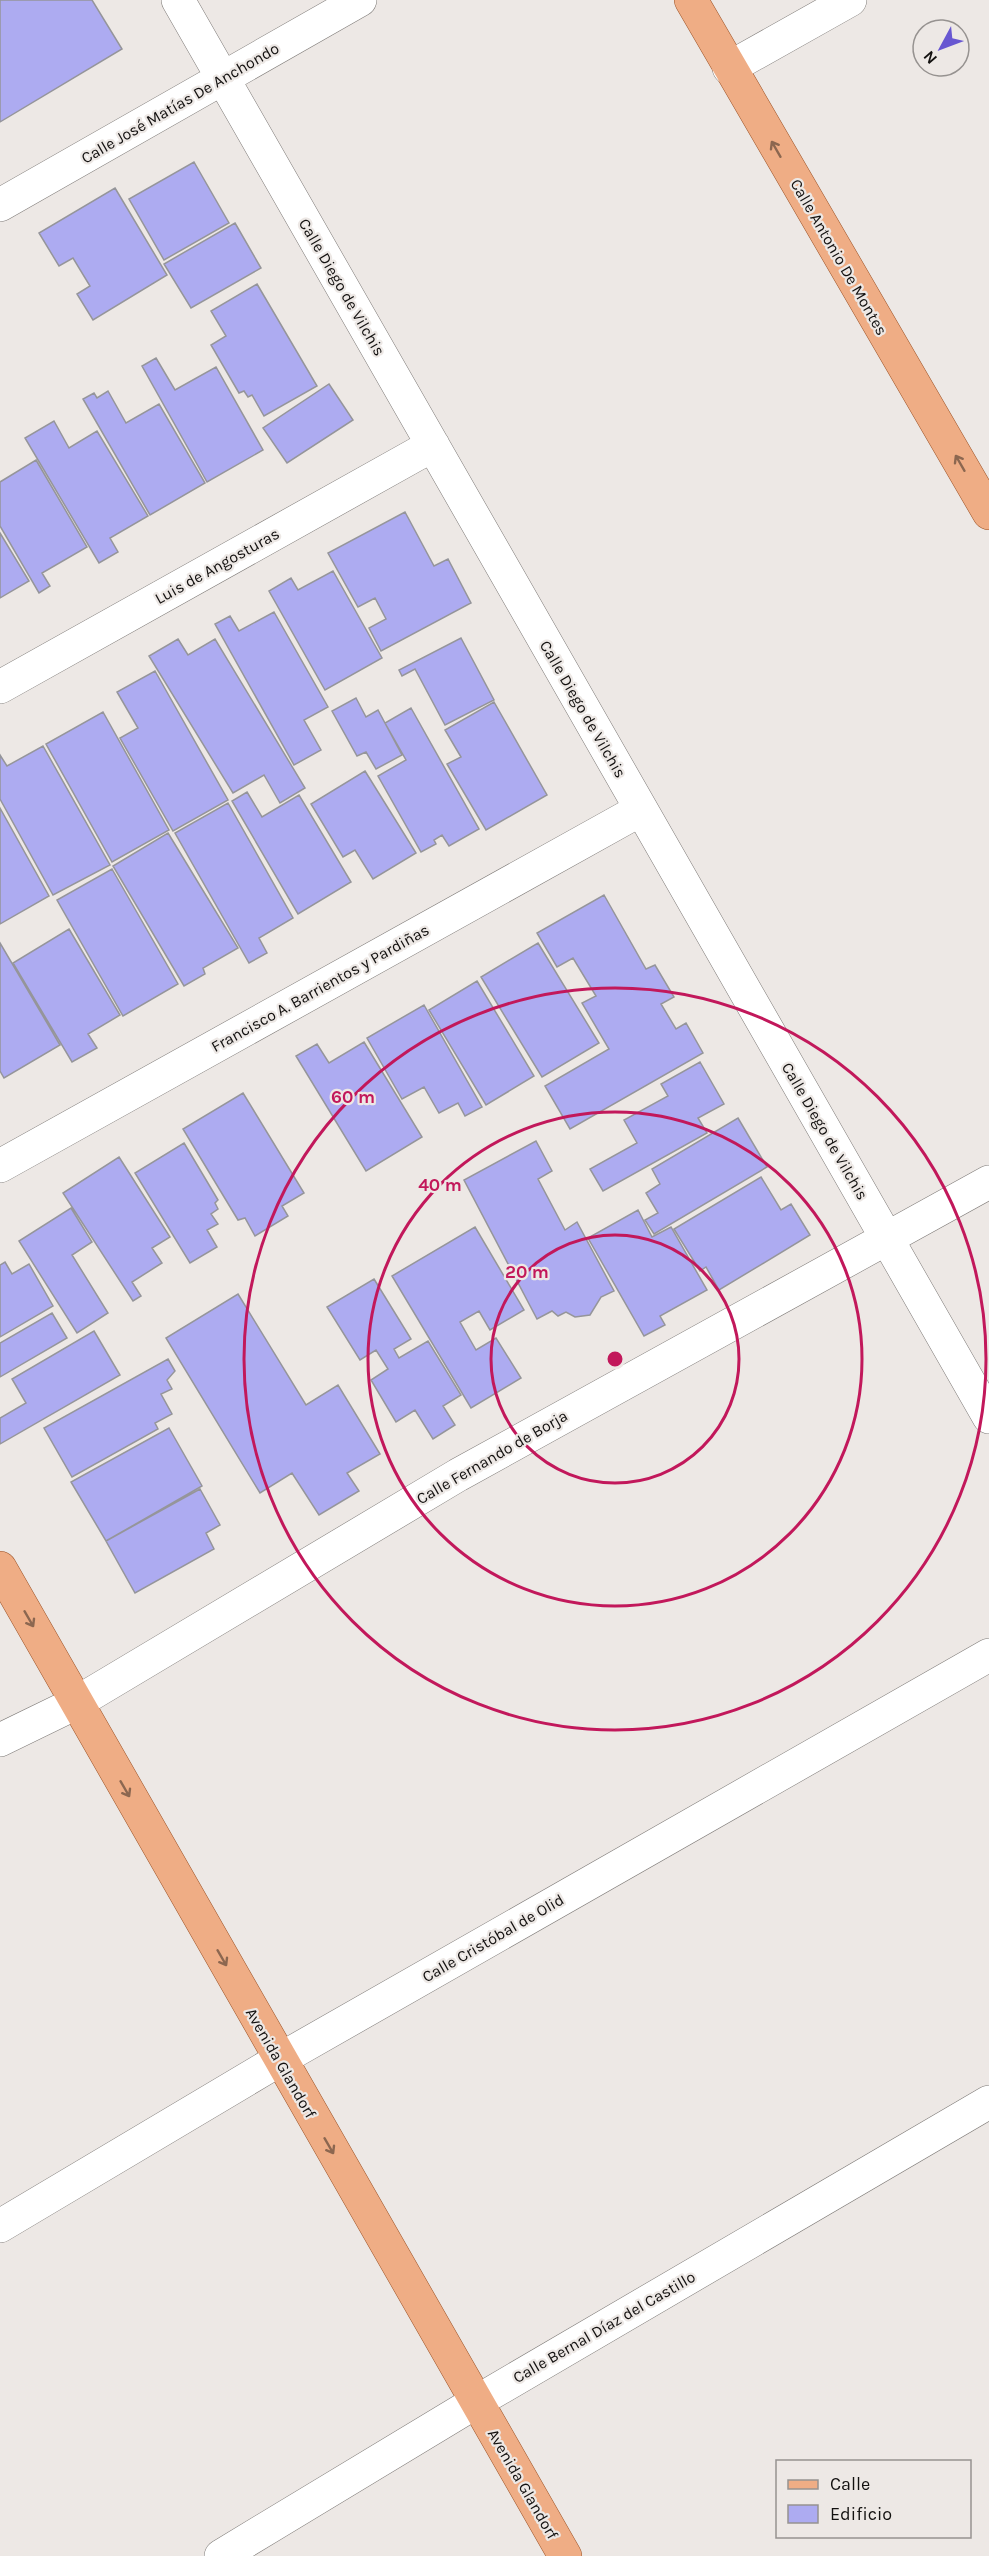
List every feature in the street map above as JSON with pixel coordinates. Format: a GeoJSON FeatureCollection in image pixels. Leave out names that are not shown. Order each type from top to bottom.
{"type":"FeatureCollection","features":[{"type":"Feature","properties":{"kind":"main road","name":"Calle Antonio De Montes"},"geometry":{"type":"LineString","coordinates":[[691,0],[989,513]]}},
{"type":"Feature","properties":{"kind":"main road","name":"Avenida Glandorf"},"geometry":{"type":"LineString","coordinates":[[0,1569],[565,2556]]}},
{"type":"Feature","properties":{"kind":"street","name":"Calle Diego de Vilchis"},"geometry":{"type":"LineString","coordinates":[[178,0],[989,1418]]}},
{"type":"Feature","properties":{"kind":"street","name":"Calle José Matías De Anchondo"},"geometry":{"type":"LineString","coordinates":[[0,205],[360,0]]}},
{"type":"Feature","properties":{"kind":"street"},"geometry":{"type":"LineString","coordinates":[[729,68],[850,0]]}},
{"type":"Feature","properties":{"kind":"street","name":"Luis de Angosturas"},"geometry":{"type":"LineString","coordinates":[[0,687],[433,445]]}},
{"type":"Feature","properties":{"kind":"street","name":"Francisco A. Barrientos y Pardiñas"},"geometry":{"type":"LineString","coordinates":[[0,1166],[640,810]]}},
{"type":"Feature","properties":{"kind":"street","name":"Calle Fernando de Borja"},"geometry":{"type":"LineString","coordinates":[[0,1740],[76,1703],[458,1474],[989,1182]]}},
{"type":"Feature","properties":{"kind":"street","name":"Calle Cristóbal de Olid"},"geometry":{"type":"LineString","coordinates":[[0,2226],[279,2060],[989,1655]]}},
{"type":"Feature","properties":{"kind":"street","name":"Calle Bernal Díaz del Castillo"},"geometry":{"type":"LineString","coordinates":[[221,2556],[476,2402],[989,2102]]}},
{"type":"Feature","properties":{"kind":"building"},"geometry":{"type":"Polygon","coordinates":[[[0,0],[92,0],[122,49],[0,122],[0,0]]]}},
{"type":"Feature","properties":{"kind":"building"},"geometry":{"type":"Polygon","coordinates":[[[194,162],[229,223],[164,260],[129,199],[194,162]]]}},
{"type":"Feature","properties":{"kind":"building"},"geometry":{"type":"Polygon","coordinates":[[[115,188],[167,275],[93,320],[77,294],[90,286],[73,258],[59,266],[39,233],[115,188]]]}},
{"type":"Feature","properties":{"kind":"building"},"geometry":{"type":"Polygon","coordinates":[[[235,223],[261,268],[191,308],[164,264],[235,223]]]}},
{"type":"Feature","properties":{"kind":"building"},"geometry":{"type":"Polygon","coordinates":[[[257,284],[317,386],[264,416],[252,395],[248,397],[244,391],[239,393],[211,345],[226,336],[211,311],[257,284]]]}},
{"type":"Feature","properties":{"kind":"building"},"geometry":{"type":"Polygon","coordinates":[[[156,358],[175,390],[216,367],[263,450],[207,482],[142,366],[156,358]]]}},
{"type":"Feature","properties":{"kind":"building"},"geometry":{"type":"Polygon","coordinates":[[[329,384],[353,420],[287,463],[263,428],[329,384]]]}},
{"type":"Feature","properties":{"kind":"building"},"geometry":{"type":"Polygon","coordinates":[[[108,391],[126,423],[159,404],[205,483],[150,515],[83,399],[94,393],[97,398],[108,391]]]}},
{"type":"Feature","properties":{"kind":"building"},"geometry":{"type":"Polygon","coordinates":[[[54,421],[69,448],[97,431],[148,516],[110,538],[118,552],[99,563],[25,438],[54,421]]]}},
{"type":"Feature","properties":{"kind":"building"},"geometry":{"type":"Polygon","coordinates":[[[36,460],[87,547],[42,573],[50,586],[39,593],[0,526],[0,482],[36,460]]]}},
{"type":"Feature","properties":{"kind":"building"},"geometry":{"type":"Polygon","coordinates":[[[405,512],[434,566],[448,559],[471,603],[381,651],[369,628],[386,619],[375,598],[358,607],[328,553],[405,512]]]}},
{"type":"Feature","properties":{"kind":"building"},"geometry":{"type":"Polygon","coordinates":[[[0,533],[29,581],[0,598],[0,533]]]}},
{"type":"Feature","properties":{"kind":"building"},"geometry":{"type":"Polygon","coordinates":[[[333,571],[382,658],[325,690],[269,591],[291,578],[298,590],[333,571]]]}},
{"type":"Feature","properties":{"kind":"building"},"geometry":{"type":"Polygon","coordinates":[[[274,612],[328,707],[304,720],[321,750],[294,765],[215,624],[230,616],[239,631],[274,612]]]}},
{"type":"Feature","properties":{"kind":"building"},"geometry":{"type":"Polygon","coordinates":[[[461,638],[494,700],[445,725],[415,669],[402,676],[399,670],[461,638]]]}},
{"type":"Feature","properties":{"kind":"building"},"geometry":{"type":"Polygon","coordinates":[[[178,639],[188,655],[215,639],[305,788],[280,803],[264,775],[233,793],[149,656],[178,639]]]}},
{"type":"Feature","properties":{"kind":"building"},"geometry":{"type":"Polygon","coordinates":[[[155,671],[228,800],[173,831],[120,738],[138,728],[117,692],[155,671]]]}},
{"type":"Feature","properties":{"kind":"building"},"geometry":{"type":"Polygon","coordinates":[[[356,698],[366,717],[378,710],[402,755],[376,769],[366,752],[357,756],[332,711],[356,698]]]}},
{"type":"Feature","properties":{"kind":"building"},"geometry":{"type":"Polygon","coordinates":[[[494,702],[547,795],[486,830],[447,764],[461,757],[445,730],[494,702]]]}},
{"type":"Feature","properties":{"kind":"building"},"geometry":{"type":"Polygon","coordinates":[[[411,708],[479,829],[449,846],[442,835],[434,840],[436,844],[421,852],[378,776],[406,760],[385,723],[411,708]]]}},
{"type":"Feature","properties":{"kind":"building"},"geometry":{"type":"Polygon","coordinates":[[[103,712],[169,830],[112,862],[46,744],[103,712]]]}},
{"type":"Feature","properties":{"kind":"building"},"geometry":{"type":"Polygon","coordinates":[[[43,746],[110,865],[53,895],[0,799],[0,755],[7,766],[43,746]]]}},
{"type":"Feature","properties":{"kind":"building"},"geometry":{"type":"Polygon","coordinates":[[[365,771],[416,853],[373,879],[355,850],[343,857],[311,804],[365,771]]]}},
{"type":"Feature","properties":{"kind":"building"},"geometry":{"type":"Polygon","coordinates":[[[247,792],[262,817],[299,795],[351,882],[298,914],[232,801],[247,792]]]}},
{"type":"Feature","properties":{"kind":"building"},"geometry":{"type":"Polygon","coordinates":[[[228,803],[293,918],[259,938],[267,953],[249,963],[175,833],[228,803]]]}},
{"type":"Feature","properties":{"kind":"building"},"geometry":{"type":"Polygon","coordinates":[[[0,808],[49,896],[0,924],[0,808]]]}},
{"type":"Feature","properties":{"kind":"building"},"geometry":{"type":"Polygon","coordinates":[[[168,833],[238,948],[203,968],[205,974],[184,986],[113,866],[168,833]]]}},
{"type":"Feature","properties":{"kind":"building"},"geometry":{"type":"Polygon","coordinates":[[[112,869],[178,984],[123,1016],[57,900],[112,869]]]}},
{"type":"Feature","properties":{"kind":"building"},"geometry":{"type":"Polygon","coordinates":[[[604,895],[646,969],[655,965],[674,997],[661,1004],[676,1029],[686,1023],[703,1053],[570,1129],[545,1086],[609,1049],[582,1003],[596,996],[573,958],[557,967],[537,933],[604,895]]]}},
{"type":"Feature","properties":{"kind":"building"},"geometry":{"type":"Polygon","coordinates":[[[69,929],[120,1015],[88,1034],[97,1048],[72,1062],[13,963],[69,929]]]}},
{"type":"Feature","properties":{"kind":"building"},"geometry":{"type":"Polygon","coordinates":[[[0,943],[60,1045],[4,1078],[0,1071],[0,943]]]}},
{"type":"Feature","properties":{"kind":"building"},"geometry":{"type":"Polygon","coordinates":[[[538,943],[599,1043],[542,1077],[481,977],[538,943]]]}},
{"type":"Feature","properties":{"kind":"building"},"geometry":{"type":"Polygon","coordinates":[[[477,981],[534,1076],[486,1105],[429,1010],[477,981]]]}},
{"type":"Feature","properties":{"kind":"building"},"geometry":{"type":"Polygon","coordinates":[[[424,1005],[482,1107],[465,1116],[458,1103],[439,1113],[424,1087],[402,1099],[367,1038],[424,1005]]]}},
{"type":"Feature","properties":{"kind":"building"},"geometry":{"type":"Polygon","coordinates":[[[364,1042],[422,1137],[366,1171],[296,1056],[317,1044],[329,1063],[364,1042]]]}},
{"type":"Feature","properties":{"kind":"building"},"geometry":{"type":"Polygon","coordinates":[[[700,1062],[724,1104],[698,1118],[707,1133],[603,1191],[590,1169],[637,1143],[624,1120],[668,1096],[661,1084],[700,1062]]]}},
{"type":"Feature","properties":{"kind":"building"},"geometry":{"type":"Polygon","coordinates":[[[243,1093],[304,1193],[282,1206],[288,1216],[255,1236],[245,1218],[238,1220],[183,1129],[243,1093]]]}},
{"type":"Feature","properties":{"kind":"building"},"geometry":{"type":"Polygon","coordinates":[[[738,1118],[767,1167],[654,1234],[645,1220],[658,1213],[646,1193],[660,1184],[652,1169],[738,1118]]]}},
{"type":"Feature","properties":{"kind":"building"},"geometry":{"type":"Polygon","coordinates":[[[536,1141],[552,1171],[538,1179],[565,1230],[577,1222],[614,1291],[601,1297],[590,1315],[575,1317],[566,1312],[558,1316],[552,1311],[537,1319],[464,1180],[536,1141]]]}},
{"type":"Feature","properties":{"kind":"building"},"geometry":{"type":"Polygon","coordinates":[[[184,1143],[218,1200],[215,1203],[218,1209],[211,1214],[218,1224],[207,1230],[217,1247],[190,1263],[135,1173],[184,1143]]]}},
{"type":"Feature","properties":{"kind":"building"},"geometry":{"type":"Polygon","coordinates":[[[119,1157],[170,1237],[152,1248],[162,1263],[132,1282],[141,1296],[133,1301],[63,1193],[119,1157]]]}},
{"type":"Feature","properties":{"kind":"building"},"geometry":{"type":"Polygon","coordinates":[[[761,1177],[781,1210],[791,1204],[810,1235],[719,1290],[706,1267],[700,1271],[674,1229],[761,1177]]]}},
{"type":"Feature","properties":{"kind":"building"},"geometry":{"type":"Polygon","coordinates":[[[71,1208],[92,1242],[72,1255],[108,1313],[77,1333],[19,1241],[71,1208]]]}},
{"type":"Feature","properties":{"kind":"building"},"geometry":{"type":"Polygon","coordinates":[[[638,1210],[652,1237],[671,1227],[707,1290],[660,1316],[665,1325],[644,1336],[588,1238],[638,1210]]]}},
{"type":"Feature","properties":{"kind":"building"},"geometry":{"type":"Polygon","coordinates":[[[475,1227],[524,1310],[490,1330],[479,1311],[460,1322],[476,1350],[496,1338],[521,1378],[471,1408],[392,1276],[475,1227]]]}},
{"type":"Feature","properties":{"kind":"building"},"geometry":{"type":"Polygon","coordinates":[[[5,1262],[12,1274],[29,1264],[53,1306],[0,1337],[0,1265],[5,1262]]]}},
{"type":"Feature","properties":{"kind":"building"},"geometry":{"type":"Polygon","coordinates":[[[374,1279],[411,1339],[394,1349],[399,1358],[428,1341],[461,1395],[443,1406],[455,1425],[433,1439],[415,1410],[396,1422],[371,1380],[388,1369],[376,1350],[360,1360],[327,1307],[374,1279]]]}},
{"type":"Feature","properties":{"kind":"building"},"geometry":{"type":"Polygon","coordinates":[[[238,1294],[306,1405],[338,1385],[380,1454],[347,1473],[359,1491],[319,1515],[292,1473],[260,1493],[166,1338],[238,1294]]]}},
{"type":"Feature","properties":{"kind":"building"},"geometry":{"type":"Polygon","coordinates":[[[52,1313],[67,1338],[0,1377],[0,1343],[52,1313]]]}},
{"type":"Feature","properties":{"kind":"building"},"geometry":{"type":"Polygon","coordinates":[[[94,1331],[120,1375],[0,1444],[0,1418],[26,1403],[12,1379],[94,1331]]]}},
{"type":"Feature","properties":{"kind":"building"},"geometry":{"type":"Polygon","coordinates":[[[168,1359],[175,1371],[167,1380],[172,1389],[161,1394],[172,1414],[155,1423],[158,1429],[72,1477],[44,1428],[168,1359]]]}},
{"type":"Feature","properties":{"kind":"building"},"geometry":{"type":"Polygon","coordinates":[[[169,1428],[202,1486],[106,1541],[71,1482],[169,1428]]]}},
{"type":"Feature","properties":{"kind":"building"},"geometry":{"type":"Polygon","coordinates":[[[200,1489],[220,1525],[206,1533],[214,1549],[135,1593],[106,1541],[200,1489]]]}}]}
